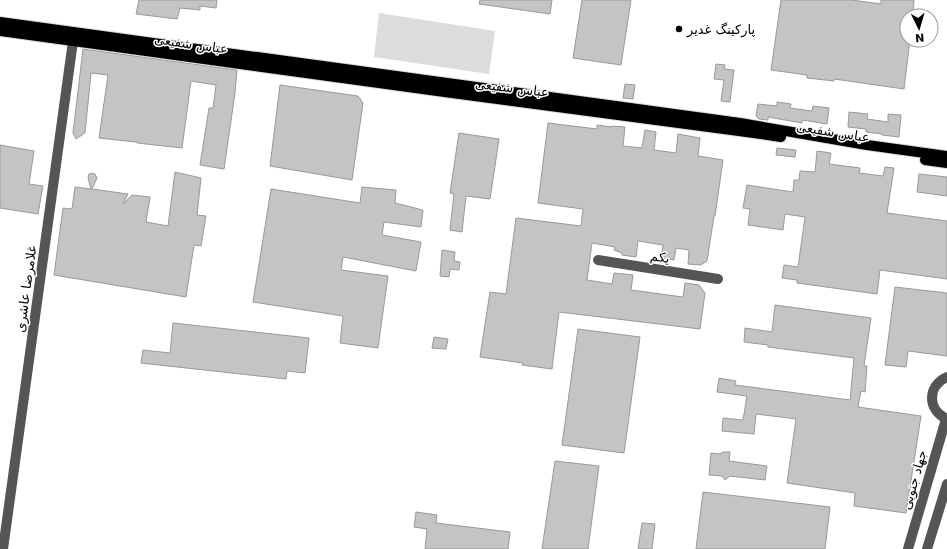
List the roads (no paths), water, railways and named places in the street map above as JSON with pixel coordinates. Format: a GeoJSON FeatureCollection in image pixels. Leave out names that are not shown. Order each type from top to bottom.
{"type":"FeatureCollection","features":[{"type":"Feature","properties":{"kind":"main road"},"geometry":{"type":"LineString","coordinates":[[0,22],[74,36]]}},
{"type":"Feature","properties":{"kind":"main road"},"geometry":{"type":"LineString","coordinates":[[0,31],[74,36]]}},
{"type":"Feature","properties":{"kind":"main road","name":"عباس شفیعی"},"geometry":{"type":"LineString","coordinates":[[74,36],[740,123],[867,145],[947,156]]}},
{"type":"Feature","properties":{"kind":"main road","name":"عباس شفیعی"},"geometry":{"type":"LineString","coordinates":[[74,36],[452,93],[739,131],[947,163]]}},
{"type":"Feature","properties":{"kind":"street","name":"غلامرضا عاشری"},"geometry":{"type":"LineString","coordinates":[[3,549],[74,36]]}},
{"type":"Feature","properties":{"kind":"street","name":"یکم"},"geometry":{"type":"LineString","coordinates":[[598,260],[718,279]]}},
{"type":"Feature","properties":{"kind":"street"},"geometry":{"type":"LineString","coordinates":[[946,419],[936,411],[932,400],[932,394],[934,388],[947,377]]}},
{"type":"Feature","properties":{"kind":"street","name":"جهاد جنوبی"},"geometry":{"type":"LineString","coordinates":[[908,549],[946,419]]}},
{"type":"Feature","properties":{"kind":"street"},"geometry":{"type":"LineString","coordinates":[[927,549],[947,484]]}},
{"type":"Feature","properties":{"kind":"place","name":"پارکینگ غدیر"},"geometry":{"type":"Point","coordinates":[679,29]}}]}
